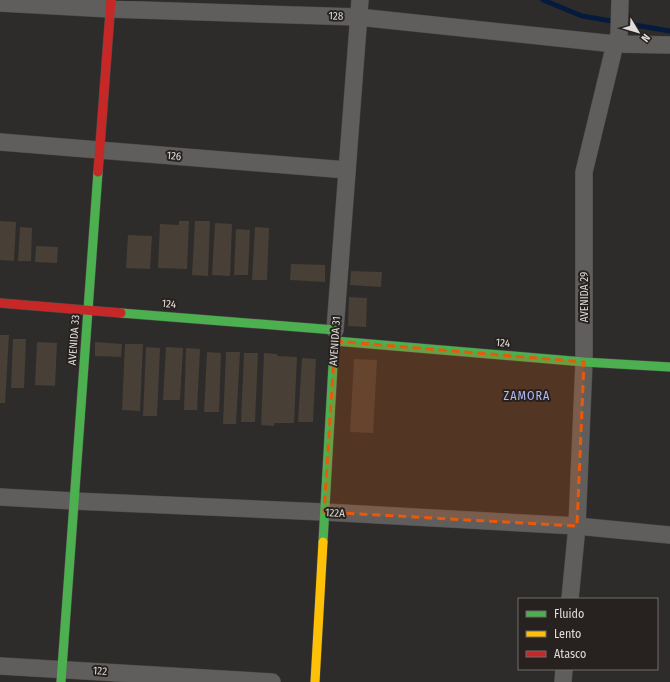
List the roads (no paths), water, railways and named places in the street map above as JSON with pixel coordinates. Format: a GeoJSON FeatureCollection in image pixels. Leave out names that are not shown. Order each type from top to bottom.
{"type":"FeatureCollection","features":[{"type":"Feature","properties":{"kind":"street","name":"128"},"geometry":{"type":"LineString","coordinates":[[0,2],[359,8],[670,45]]}},
{"type":"Feature","properties":{"kind":"street","name":"AVENIDA 33"},"geometry":{"type":"LineString","coordinates":[[62,676],[110,5]]}},
{"type":"Feature","properties":{"kind":"street","name":"AVENIDA 31"},"geometry":{"type":"LineString","coordinates":[[315,682],[335,335],[359,8]]}},
{"type":"Feature","properties":{"kind":"street","name":"AVENIDA 29"},"geometry":{"type":"LineString","coordinates":[[570,598],[577,526],[584,362],[584,172],[617,39],[620,8]]}},
{"type":"Feature","properties":{"kind":"street","name":"126"},"geometry":{"type":"LineString","coordinates":[[0,142],[347,170]]}},
{"type":"Feature","properties":{"kind":"street","name":"124"},"geometry":{"type":"LineString","coordinates":[[0,303],[88,310],[584,362],[670,367]]}},
{"type":"Feature","properties":{"kind":"street","name":"122A"},"geometry":{"type":"LineString","coordinates":[[0,497],[324,512],[577,526],[670,535]]}},
{"type":"Feature","properties":{"kind":"street","name":"122"},"geometry":{"type":"LineString","coordinates":[[0,666],[62,676],[272,682]]}},
{"type":"Feature","properties":{"kind":"street"},"geometry":{"type":"LineString","coordinates":[[563,682],[564,670]]}},
{"type":"Feature","properties":{"kind":"waterway"},"geometry":{"type":"LineString","coordinates":[[543,0],[582,16],[670,31]]}},
{"type":"Feature","properties":{"kind":"district","name":"ZAMORA"},"geometry":{"type":"Point","coordinates":[527,396]}}]}
